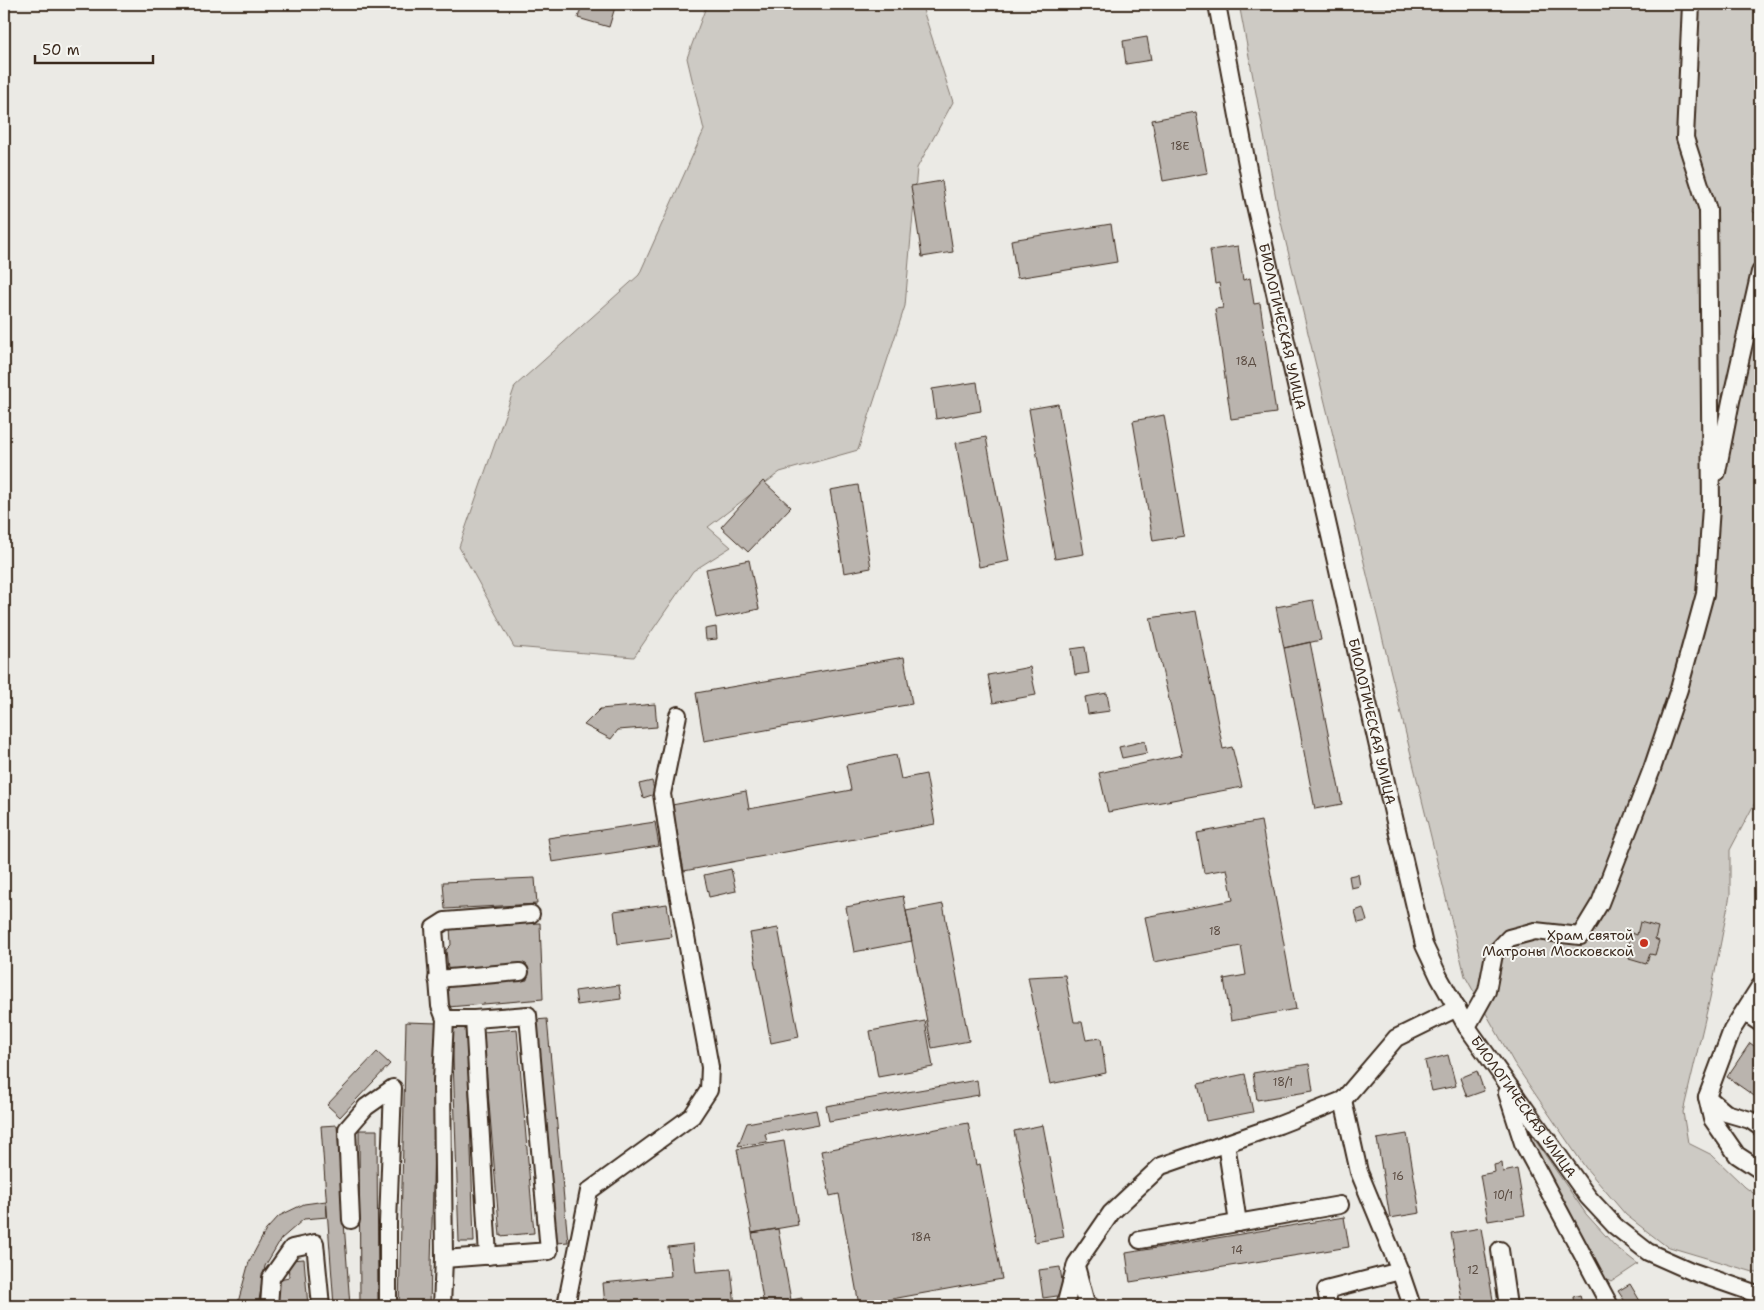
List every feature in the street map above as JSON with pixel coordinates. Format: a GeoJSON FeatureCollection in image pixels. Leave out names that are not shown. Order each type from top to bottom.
{"type":"FeatureCollection","features":[{"type":"Feature","properties":{"kind":"street","name":"БИОЛОГИЧЕСКАЯ УЛИЦА"},"geometry":{"type":"LineString","coordinates":[[1217,4],[1253,196],[1424,944],[1439,977],[1467,1027],[1588,1197],[1615,1226],[1648,1252],[1691,1272],[1760,1294]]}},
{"type":"Feature","properties":{"kind":"street"},"geometry":{"type":"LineString","coordinates":[[1467,1027],[1487,991],[1494,954],[1509,938],[1535,931],[1580,936],[1600,903],[1652,769],[1679,689],[1704,594],[1711,507],[1708,210],[1686,138],[1691,4]]}},
{"type":"Feature","properties":{"kind":"street"},"geometry":{"type":"LineString","coordinates":[[1711,507],[1731,401],[1760,272]]}},
{"type":"Feature","properties":{"kind":"street"},"geometry":{"type":"LineString","coordinates":[[566,1306],[589,1191],[692,1116],[709,1090],[710,1067],[672,860],[662,794],[678,715]]}},
{"type":"Feature","properties":{"kind":"street"},"geometry":{"type":"LineString","coordinates":[[442,1306],[444,1259],[442,1081],[445,1019],[440,1006],[434,928],[445,921],[530,914]]}},
{"type":"Feature","properties":{"kind":"street"},"geometry":{"type":"LineString","coordinates":[[437,979],[520,972]]}},
{"type":"Feature","properties":{"kind":"street"},"geometry":{"type":"LineString","coordinates":[[1760,986],[1732,1030],[1707,1097],[1712,1119],[1737,1155],[1760,1170]]}},
{"type":"Feature","properties":{"kind":"street"},"geometry":{"type":"LineString","coordinates":[[1065,1306],[1076,1264],[1111,1213],[1161,1166],[1343,1100],[1396,1038],[1457,1008]]}},
{"type":"Feature","properties":{"kind":"street"},"geometry":{"type":"LineString","coordinates":[[1744,1012],[1760,1023]]}},
{"type":"Feature","properties":{"kind":"street"},"geometry":{"type":"LineString","coordinates":[[444,1259],[548,1252],[528,1015],[445,1019]]}},
{"type":"Feature","properties":{"kind":"street"},"geometry":{"type":"LineString","coordinates":[[474,1019],[488,1256]]}},
{"type":"Feature","properties":{"kind":"street"},"geometry":{"type":"LineString","coordinates":[[1502,1076],[1523,1143],[1610,1306]]}},
{"type":"Feature","properties":{"kind":"street"},"geometry":{"type":"LineString","coordinates":[[351,1220],[347,1129],[366,1107],[393,1088],[388,1223],[388,1306]]}},
{"type":"Feature","properties":{"kind":"street"},"geometry":{"type":"LineString","coordinates":[[1707,1097],[1726,1113],[1750,1120],[1760,1127]]}},
{"type":"Feature","properties":{"kind":"street"},"geometry":{"type":"LineString","coordinates":[[1343,1100],[1359,1172],[1400,1271],[1412,1306]]}},
{"type":"Feature","properties":{"kind":"street"},"geometry":{"type":"LineString","coordinates":[[1226,1143],[1238,1223]]}},
{"type":"Feature","properties":{"kind":"street"},"geometry":{"type":"LineString","coordinates":[[1140,1240],[1340,1205]]}},
{"type":"Feature","properties":{"kind":"street"},"geometry":{"type":"LineString","coordinates":[[269,1306],[272,1278],[292,1248],[315,1243],[321,1306]]}},
{"type":"Feature","properties":{"kind":"street"},"geometry":{"type":"LineString","coordinates":[[1500,1250],[1508,1306]]}},
{"type":"Feature","properties":{"kind":"street"},"geometry":{"type":"LineString","coordinates":[[1076,1264],[1086,1302],[1091,1306]]}},
{"type":"Feature","properties":{"kind":"street"},"geometry":{"type":"LineString","coordinates":[[1329,1306],[1326,1290],[1400,1271]]}},
{"type":"Feature","properties":{"kind":"shaded area"},"geometry":{"type":"Polygon","coordinates":[[[707,4],[921,4],[953,102],[917,168],[905,306],[858,450],[780,472],[708,527],[731,547],[693,571],[634,657],[514,647],[459,547],[515,386],[639,275],[704,130],[687,58],[707,4]]]}},
{"type":"Feature","properties":{"kind":"shaded area"},"geometry":{"type":"Polygon","coordinates":[[[1239,4],[1760,4],[1760,119],[1753,212],[1760,214],[1760,793],[1730,850],[1730,895],[1710,998],[1683,1112],[1688,1143],[1712,1155],[1745,1187],[1760,1198],[1760,1274],[1666,1246],[1626,1215],[1585,1167],[1514,1063],[1465,976],[1279,214],[1239,4]]]}},
{"type":"Feature","properties":{"kind":"shaded area"},"geometry":{"type":"Polygon","coordinates":[[[1526,1132],[1530,1133],[1586,1214],[1615,1246],[1638,1264],[1611,1282],[1604,1278],[1526,1132]]]}},
{"type":"Feature","properties":{"kind":"building"},"geometry":{"type":"Polygon","coordinates":[[[582,4],[616,4],[609,27],[578,18],[582,4]]]}},
{"type":"Feature","properties":{"kind":"building"},"geometry":{"type":"Polygon","coordinates":[[[1147,37],[1151,60],[1126,64],[1123,41],[1147,37]]]}},
{"type":"Feature","properties":{"kind":"building"},"geometry":{"type":"Polygon","coordinates":[[[1196,112],[1207,173],[1163,181],[1152,120],[1196,112]]]}},
{"type":"Feature","properties":{"kind":"building"},"geometry":{"type":"Polygon","coordinates":[[[942,181],[953,252],[922,257],[911,186],[942,181]]]}},
{"type":"Feature","properties":{"kind":"building"},"geometry":{"type":"Polygon","coordinates":[[[1111,224],[1117,262],[1017,278],[1011,240],[1111,224]]]}},
{"type":"Feature","properties":{"kind":"building"},"geometry":{"type":"Polygon","coordinates":[[[1238,246],[1243,280],[1250,278],[1254,304],[1260,303],[1276,413],[1231,419],[1215,309],[1223,308],[1219,283],[1215,284],[1210,250],[1238,246]]]}},
{"type":"Feature","properties":{"kind":"building"},"geometry":{"type":"Polygon","coordinates":[[[977,382],[981,411],[936,419],[932,389],[977,382]]]}},
{"type":"Feature","properties":{"kind":"building"},"geometry":{"type":"Polygon","coordinates":[[[1058,404],[1084,554],[1055,559],[1029,409],[1058,404]]]}},
{"type":"Feature","properties":{"kind":"building"},"geometry":{"type":"Polygon","coordinates":[[[1164,415],[1184,536],[1153,541],[1133,421],[1164,415]]]}},
{"type":"Feature","properties":{"kind":"building"},"geometry":{"type":"Polygon","coordinates":[[[986,437],[1009,561],[979,567],[956,443],[986,437]]]}},
{"type":"Feature","properties":{"kind":"building"},"geometry":{"type":"Polygon","coordinates":[[[763,481],[791,507],[748,552],[721,527],[763,481]]]}},
{"type":"Feature","properties":{"kind":"building"},"geometry":{"type":"Polygon","coordinates":[[[858,485],[871,568],[844,573],[830,490],[858,485]]]}},
{"type":"Feature","properties":{"kind":"building"},"geometry":{"type":"Polygon","coordinates":[[[749,560],[759,609],[716,618],[706,569],[749,560]]]}},
{"type":"Feature","properties":{"kind":"building"},"geometry":{"type":"Polygon","coordinates":[[[1313,600],[1321,640],[1284,648],[1276,607],[1313,600]]]}},
{"type":"Feature","properties":{"kind":"building"},"geometry":{"type":"Polygon","coordinates":[[[1196,611],[1223,749],[1232,747],[1242,787],[1108,812],[1099,773],[1182,755],[1150,618],[1196,611]]]}},
{"type":"Feature","properties":{"kind":"building"},"geometry":{"type":"Polygon","coordinates":[[[716,627],[717,639],[706,640],[705,629],[716,627]]]}},
{"type":"Feature","properties":{"kind":"building"},"geometry":{"type":"Polygon","coordinates":[[[1310,642],[1342,804],[1315,809],[1284,648],[1310,642]]]}},
{"type":"Feature","properties":{"kind":"building"},"geometry":{"type":"Polygon","coordinates":[[[1085,647],[1089,673],[1075,675],[1071,649],[1085,647]]]}},
{"type":"Feature","properties":{"kind":"building"},"geometry":{"type":"Polygon","coordinates":[[[904,657],[912,704],[704,741],[696,693],[904,657]]]}},
{"type":"Feature","properties":{"kind":"building"},"geometry":{"type":"Polygon","coordinates":[[[1030,667],[1036,695],[993,703],[988,675],[1030,667]]]}},
{"type":"Feature","properties":{"kind":"building"},"geometry":{"type":"Polygon","coordinates":[[[1107,693],[1110,711],[1088,714],[1085,697],[1107,693]]]}},
{"type":"Feature","properties":{"kind":"building"},"geometry":{"type":"Polygon","coordinates":[[[655,704],[657,727],[618,730],[611,739],[584,725],[600,709],[655,704]]]}},
{"type":"Feature","properties":{"kind":"building"},"geometry":{"type":"Polygon","coordinates":[[[1145,741],[1147,753],[1122,758],[1119,747],[1145,741]]]}},
{"type":"Feature","properties":{"kind":"building"},"geometry":{"type":"Polygon","coordinates":[[[896,755],[901,779],[926,774],[935,824],[684,871],[672,805],[746,791],[749,809],[851,790],[846,765],[896,755]]]}},
{"type":"Feature","properties":{"kind":"building"},"geometry":{"type":"Polygon","coordinates":[[[652,781],[655,794],[643,798],[639,784],[652,781]]]}},
{"type":"Feature","properties":{"kind":"building"},"geometry":{"type":"Polygon","coordinates":[[[1261,821],[1296,1009],[1231,1021],[1224,979],[1246,975],[1241,946],[1154,962],[1145,917],[1233,900],[1227,869],[1204,873],[1197,833],[1261,821]]]}},
{"type":"Feature","properties":{"kind":"building"},"geometry":{"type":"Polygon","coordinates":[[[655,822],[659,846],[552,862],[548,838],[655,822]]]}},
{"type":"Feature","properties":{"kind":"building"},"geometry":{"type":"Polygon","coordinates":[[[731,869],[736,891],[709,897],[704,875],[731,869]]]}},
{"type":"Feature","properties":{"kind":"building"},"geometry":{"type":"Polygon","coordinates":[[[1358,874],[1360,886],[1351,888],[1349,876],[1358,874]]]}},
{"type":"Feature","properties":{"kind":"building"},"geometry":{"type":"Polygon","coordinates":[[[535,878],[537,904],[445,909],[443,882],[535,878]]]}},
{"type":"Feature","properties":{"kind":"building"},"geometry":{"type":"Polygon","coordinates":[[[903,896],[912,941],[854,952],[846,907],[903,896]]]}},
{"type":"Feature","properties":{"kind":"building"},"geometry":{"type":"Polygon","coordinates":[[[667,904],[672,937],[618,944],[614,911],[667,904]]]}},
{"type":"Feature","properties":{"kind":"building"},"geometry":{"type":"Polygon","coordinates":[[[943,904],[969,1041],[932,1048],[906,911],[943,904]]]}},
{"type":"Feature","properties":{"kind":"building"},"geometry":{"type":"Polygon","coordinates":[[[1363,908],[1367,921],[1358,923],[1355,911],[1363,908]]]}},
{"type":"Feature","properties":{"kind":"building","name":"Храм святой Матроны Московской"},"geometry":{"type":"Polygon","coordinates":[[[1640,922],[1658,927],[1655,939],[1659,941],[1655,955],[1650,954],[1646,964],[1629,959],[1632,947],[1628,946],[1632,933],[1637,935],[1640,922]]]}},
{"type":"Feature","properties":{"kind":"building"},"geometry":{"type":"Polygon","coordinates":[[[540,923],[543,999],[448,1007],[445,986],[527,980],[526,964],[448,969],[446,950],[451,945],[450,926],[540,923]]]}},
{"type":"Feature","properties":{"kind":"building"},"geometry":{"type":"Polygon","coordinates":[[[778,928],[799,1037],[771,1043],[750,933],[778,928]]]}},
{"type":"Feature","properties":{"kind":"building"},"geometry":{"type":"Polygon","coordinates":[[[1065,975],[1074,1022],[1082,1022],[1086,1040],[1101,1038],[1106,1073],[1050,1084],[1028,977],[1065,975]]]}},
{"type":"Feature","properties":{"kind":"building"},"geometry":{"type":"Polygon","coordinates":[[[619,985],[621,999],[577,1005],[575,991],[619,985]]]}},
{"type":"Feature","properties":{"kind":"building"},"geometry":{"type":"Polygon","coordinates":[[[547,1019],[568,1242],[557,1243],[535,1020],[547,1019]]]}},
{"type":"Feature","properties":{"kind":"building"},"geometry":{"type":"Polygon","coordinates":[[[925,1021],[933,1067],[878,1077],[870,1031],[925,1021]]]}},
{"type":"Feature","properties":{"kind":"building"},"geometry":{"type":"Polygon","coordinates":[[[406,1022],[437,1023],[430,1306],[399,1306],[406,1022]]]}},
{"type":"Feature","properties":{"kind":"building"},"geometry":{"type":"Polygon","coordinates":[[[452,1027],[467,1027],[474,1242],[459,1242],[452,1027]]]}},
{"type":"Feature","properties":{"kind":"building"},"geometry":{"type":"Polygon","coordinates":[[[517,1029],[534,1233],[500,1236],[483,1032],[517,1029]]]}},
{"type":"Feature","properties":{"kind":"building"},"geometry":{"type":"Polygon","coordinates":[[[1750,1043],[1760,1050],[1760,1100],[1727,1077],[1750,1043]]]}},
{"type":"Feature","properties":{"kind":"building"},"geometry":{"type":"Polygon","coordinates":[[[377,1052],[390,1064],[340,1117],[327,1105],[377,1052]]]}},
{"type":"Feature","properties":{"kind":"building"},"geometry":{"type":"Polygon","coordinates":[[[1448,1055],[1456,1086],[1432,1091],[1425,1061],[1448,1055]]]}},
{"type":"Feature","properties":{"kind":"building"},"geometry":{"type":"Polygon","coordinates":[[[1309,1064],[1313,1091],[1257,1100],[1253,1073],[1309,1064]]]}},
{"type":"Feature","properties":{"kind":"building"},"geometry":{"type":"Polygon","coordinates":[[[1477,1071],[1484,1091],[1467,1097],[1460,1078],[1477,1071]]]}},
{"type":"Feature","properties":{"kind":"building"},"geometry":{"type":"Polygon","coordinates":[[[1245,1074],[1253,1112],[1206,1121],[1198,1084],[1245,1074]]]}},
{"type":"Feature","properties":{"kind":"building"},"geometry":{"type":"Polygon","coordinates":[[[977,1080],[979,1095],[829,1121],[826,1106],[977,1080]]]}},
{"type":"Feature","properties":{"kind":"building"},"geometry":{"type":"Polygon","coordinates":[[[816,1110],[819,1124],[765,1134],[767,1142],[738,1146],[747,1123],[816,1110]]]}},
{"type":"Feature","properties":{"kind":"building"},"geometry":{"type":"Polygon","coordinates":[[[968,1123],[976,1165],[980,1164],[1002,1279],[859,1305],[839,1194],[830,1196],[821,1151],[968,1123]]]}},
{"type":"Feature","properties":{"kind":"building"},"geometry":{"type":"Polygon","coordinates":[[[337,1125],[350,1306],[334,1306],[321,1126],[337,1125]]]}},
{"type":"Feature","properties":{"kind":"building"},"geometry":{"type":"Polygon","coordinates":[[[1043,1125],[1064,1237],[1035,1242],[1014,1131],[1043,1125]]]}},
{"type":"Feature","properties":{"kind":"building"},"geometry":{"type":"Polygon","coordinates":[[[359,1130],[377,1130],[378,1306],[360,1306],[359,1130]]]}},
{"type":"Feature","properties":{"kind":"building"},"geometry":{"type":"Polygon","coordinates":[[[1407,1134],[1420,1213],[1390,1218],[1377,1139],[1407,1134]]]}},
{"type":"Feature","properties":{"kind":"building"},"geometry":{"type":"Polygon","coordinates":[[[784,1141],[798,1225],[752,1233],[737,1149],[784,1141]]]}},
{"type":"Feature","properties":{"kind":"building"},"geometry":{"type":"Polygon","coordinates":[[[1502,1163],[1503,1172],[1517,1169],[1525,1215],[1488,1221],[1480,1175],[1495,1172],[1494,1165],[1502,1163]]]}},
{"type":"Feature","properties":{"kind":"building"},"geometry":{"type":"Polygon","coordinates":[[[326,1201],[327,1217],[304,1219],[281,1239],[265,1266],[258,1306],[237,1306],[249,1262],[266,1230],[279,1216],[304,1204],[326,1201]]]}},
{"type":"Feature","properties":{"kind":"building"},"geometry":{"type":"Polygon","coordinates":[[[1344,1217],[1349,1247],[1130,1282],[1126,1253],[1344,1217]]]}},
{"type":"Feature","properties":{"kind":"building"},"geometry":{"type":"Polygon","coordinates":[[[1481,1228],[1494,1306],[1463,1306],[1451,1233],[1481,1228]]]}},
{"type":"Feature","properties":{"kind":"building"},"geometry":{"type":"Polygon","coordinates":[[[778,1229],[791,1300],[802,1298],[803,1306],[764,1306],[752,1233],[778,1229]]]}},
{"type":"Feature","properties":{"kind":"building"},"geometry":{"type":"Polygon","coordinates":[[[693,1244],[696,1272],[731,1269],[735,1306],[605,1306],[603,1283],[671,1276],[668,1247],[693,1244]]]}},
{"type":"Feature","properties":{"kind":"building"},"geometry":{"type":"Polygon","coordinates":[[[304,1259],[308,1306],[275,1306],[279,1279],[289,1277],[288,1260],[304,1259]]]}},
{"type":"Feature","properties":{"kind":"building"},"geometry":{"type":"Polygon","coordinates":[[[1060,1267],[1064,1295],[1043,1298],[1039,1270],[1060,1267]]]}},
{"type":"Feature","properties":{"kind":"building"},"geometry":{"type":"Polygon","coordinates":[[[1630,1284],[1643,1306],[1628,1306],[1618,1291],[1630,1284]]]}},
{"type":"Feature","properties":{"kind":"building"},"geometry":{"type":"Polygon","coordinates":[[[1580,1295],[1582,1304],[1596,1301],[1597,1306],[1568,1306],[1574,1305],[1573,1297],[1580,1295]]]}},
{"type":"Feature","properties":{"kind":"place","name":"Храм святой Матроны Московской"},"geometry":{"type":"Point","coordinates":[1644,943]}}]}
